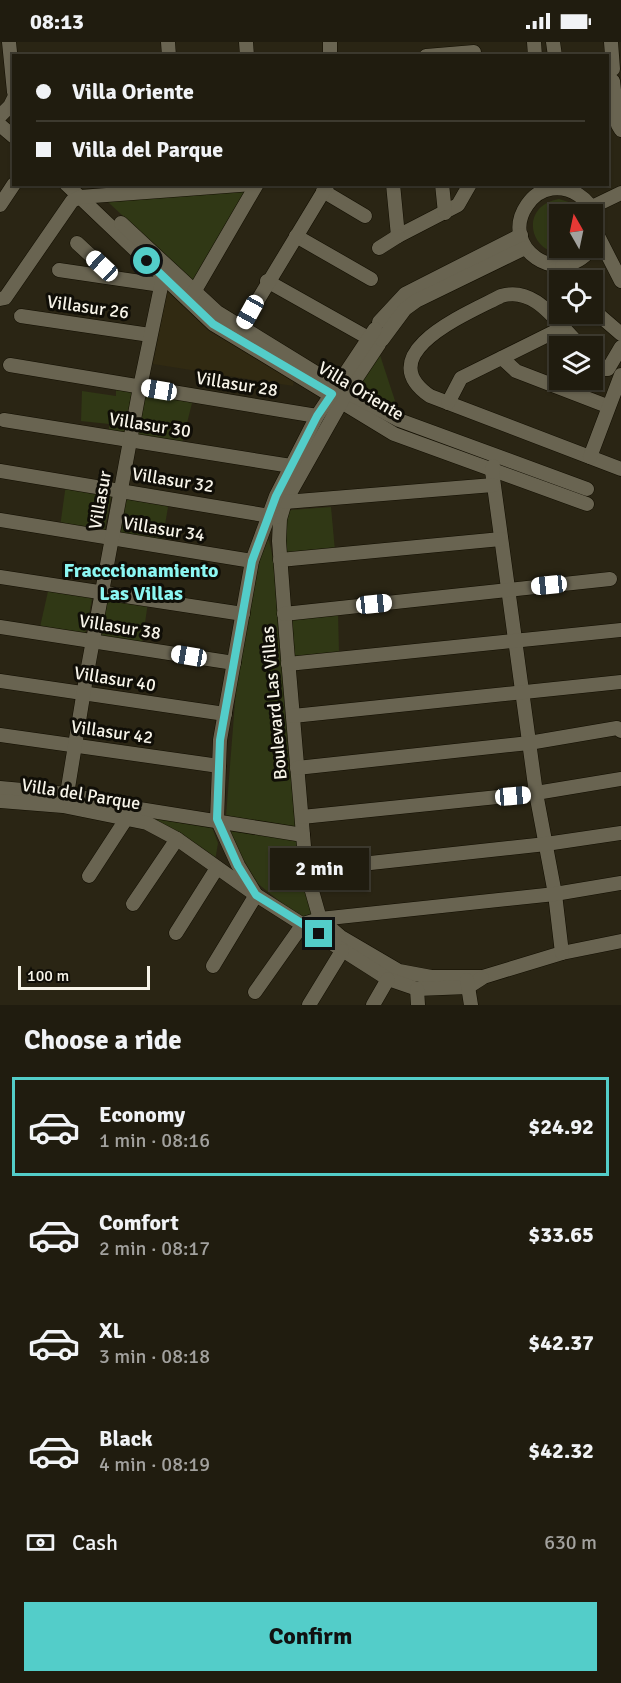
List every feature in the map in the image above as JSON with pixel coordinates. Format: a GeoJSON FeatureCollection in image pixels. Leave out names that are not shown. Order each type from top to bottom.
{"type":"FeatureCollection","features":[{"type":"Feature","properties":{"kind":"street"},"geometry":{"type":"LineString","coordinates":[[9,42],[12,72]]}},
{"type":"Feature","properties":{"kind":"street"},"geometry":{"type":"LineString","coordinates":[[609,69],[613,69],[611,42]]}},
{"type":"Feature","properties":{"kind":"street"},"geometry":{"type":"LineString","coordinates":[[442,54],[474,50]]}},
{"type":"Feature","properties":{"kind":"street"},"geometry":{"type":"LineString","coordinates":[[609,82],[613,81],[618,124],[621,130]]}},
{"type":"Feature","properties":{"kind":"street"},"geometry":{"type":"LineString","coordinates":[[12,102],[4,116],[12,133]]}},
{"type":"Feature","properties":{"kind":"street"},"geometry":{"type":"LineString","coordinates":[[0,205],[13,186]]}},
{"type":"Feature","properties":{"kind":"street","name":"Villa Oriente"},"geometry":{"type":"LineString","coordinates":[[70,186],[84,193],[192,297],[213,324],[340,393],[399,420],[496,457],[587,496],[493,478],[394,434],[340,393],[217,312],[192,297],[162,281],[84,193]]}},
{"type":"Feature","properties":{"kind":"street"},"geometry":{"type":"LineString","coordinates":[[2,299],[67,205],[84,193],[204,186]]}},
{"type":"Feature","properties":{"kind":"street"},"geometry":{"type":"LineString","coordinates":[[192,297],[256,186]]}},
{"type":"Feature","properties":{"kind":"street"},"geometry":{"type":"LineString","coordinates":[[393,186],[398,237]]}},
{"type":"Feature","properties":{"kind":"street"},"geometry":{"type":"LineString","coordinates":[[442,186],[445,213]]}},
{"type":"Feature","properties":{"kind":"street"},"geometry":{"type":"LineString","coordinates":[[379,248],[458,205],[470,186]]}},
{"type":"Feature","properties":{"kind":"street"},"geometry":{"type":"LineString","coordinates":[[582,258],[561,266],[541,261],[523,241],[521,215],[527,204],[549,187],[566,186],[578,193],[589,204]]}},
{"type":"Feature","properties":{"kind":"street"},"geometry":{"type":"LineString","coordinates":[[241,328],[267,281],[326,188],[365,216]]}},
{"type":"Feature","properties":{"kind":"street"},"geometry":{"type":"LineString","coordinates":[[598,204],[621,193]]}},
{"type":"Feature","properties":{"kind":"street"},"geometry":{"type":"LineString","coordinates":[[296,236],[370,279]]}},
{"type":"Feature","properties":{"kind":"street","name":"Boulevard Las Villas"},"geometry":{"type":"LineString","coordinates":[[256,895],[238,866],[217,819],[219,766],[225,714],[252,561],[275,516],[285,502],[340,393],[405,294],[523,241]]}},
{"type":"Feature","properties":{"kind":"street"},"geometry":{"type":"LineString","coordinates":[[76,243],[115,278]]}},
{"type":"Feature","properties":{"kind":"street"},"geometry":{"type":"LineString","coordinates":[[603,256],[621,281]]}},
{"type":"Feature","properties":{"kind":"street"},"geometry":{"type":"LineString","coordinates":[[561,266],[564,270]]}},
{"type":"Feature","properties":{"kind":"street"},"geometry":{"type":"LineString","coordinates":[[59,270],[115,278],[162,281]]}},
{"type":"Feature","properties":{"kind":"street","name":"Villasur"},"geometry":{"type":"LineString","coordinates":[[67,794],[120,490],[162,281]]}},
{"type":"Feature","properties":{"kind":"street"},"geometry":{"type":"LineString","coordinates":[[267,281],[377,334]]}},
{"type":"Feature","properties":{"kind":"street"},"geometry":{"type":"LineString","coordinates":[[570,336],[535,298],[511,293],[501,296],[428,337],[415,351],[411,361],[414,376],[424,391],[448,403],[621,469]]}},
{"type":"Feature","properties":{"kind":"street","name":"Villasur 26"},"geometry":{"type":"LineString","coordinates":[[21,316],[150,335]]}},
{"type":"Feature","properties":{"kind":"street"},"geometry":{"type":"LineString","coordinates":[[603,318],[621,334]]}},
{"type":"Feature","properties":{"kind":"street"},"geometry":{"type":"LineString","coordinates":[[448,403],[461,378],[562,328]]}},
{"type":"Feature","properties":{"kind":"street"},"geometry":{"type":"LineString","coordinates":[[603,368],[609,369],[621,347]]}},
{"type":"Feature","properties":{"kind":"street"},"geometry":{"type":"LineString","coordinates":[[502,358],[516,371],[607,406]]}},
{"type":"Feature","properties":{"kind":"street","name":"Villasur 28"},"geometry":{"type":"LineString","coordinates":[[10,365],[317,416]]}},
{"type":"Feature","properties":{"kind":"street"},"geometry":{"type":"LineString","coordinates":[[590,457],[607,406],[620,378]]}},
{"type":"Feature","properties":{"kind":"street","name":"Boulevard Las Villas"},"geometry":{"type":"LineString","coordinates":[[320,918],[306,870],[275,516],[291,466],[317,416],[340,393]]}},
{"type":"Feature","properties":{"kind":"street","name":"Villasur 30"},"geometry":{"type":"LineString","coordinates":[[4,420],[291,466]]}},
{"type":"Feature","properties":{"kind":"street"},"geometry":{"type":"LineString","coordinates":[[496,457],[493,478],[501,539],[536,793],[555,894],[562,953]]}},
{"type":"Feature","properties":{"kind":"street","name":"Villasur 32"},"geometry":{"type":"LineString","coordinates":[[0,471],[275,516]]}},
{"type":"Feature","properties":{"kind":"street"},"geometry":{"type":"LineString","coordinates":[[285,502],[493,478]]}},
{"type":"Feature","properties":{"kind":"street","name":"Villasur 34"},"geometry":{"type":"LineString","coordinates":[[0,520],[252,561]]}},
{"type":"Feature","properties":{"kind":"street"},"geometry":{"type":"LineString","coordinates":[[280,560],[501,539]]}},
{"type":"Feature","properties":{"kind":"street"},"geometry":{"type":"LineString","coordinates":[[0,577],[243,614]]}},
{"type":"Feature","properties":{"kind":"street"},"geometry":{"type":"LineString","coordinates":[[284,614],[610,579]]}},
{"type":"Feature","properties":{"kind":"street","name":"Villasur 38"},"geometry":{"type":"LineString","coordinates":[[0,627],[234,663]]}},
{"type":"Feature","properties":{"kind":"street"},"geometry":{"type":"LineString","coordinates":[[288,664],[621,630]]}},
{"type":"Feature","properties":{"kind":"street","name":"Villasur 40"},"geometry":{"type":"LineString","coordinates":[[0,681],[225,714]]}},
{"type":"Feature","properties":{"kind":"street"},"geometry":{"type":"LineString","coordinates":[[293,716],[522,690],[621,682]]}},
{"type":"Feature","properties":{"kind":"street"},"geometry":{"type":"LineString","coordinates":[[297,768],[529,743],[617,728],[621,731]]}},
{"type":"Feature","properties":{"kind":"street","name":"Villasur 42"},"geometry":{"type":"LineString","coordinates":[[0,735],[219,766]]}},
{"type":"Feature","properties":{"kind":"street"},"geometry":{"type":"LineString","coordinates":[[302,817],[536,793],[621,779]]}},
{"type":"Feature","properties":{"kind":"street","name":"Villa del Parque"},"geometry":{"type":"LineString","coordinates":[[0,788],[26,795],[130,813],[217,819],[303,835]]}},
{"type":"Feature","properties":{"kind":"street","name":"Villa del Parque"},"geometry":{"type":"LineString","coordinates":[[0,801],[26,795],[67,794],[130,813],[177,839],[256,895],[388,979],[417,989],[468,983]]}},
{"type":"Feature","properties":{"kind":"street"},"geometry":{"type":"LineString","coordinates":[[89,876],[130,813]]}},
{"type":"Feature","properties":{"kind":"street"},"geometry":{"type":"LineString","coordinates":[[306,870],[546,844],[621,833]]}},
{"type":"Feature","properties":{"kind":"street"},"geometry":{"type":"LineString","coordinates":[[133,904],[177,839]]}},
{"type":"Feature","properties":{"kind":"street"},"geometry":{"type":"LineString","coordinates":[[176,933],[217,868]]}},
{"type":"Feature","properties":{"kind":"street"},"geometry":{"type":"LineString","coordinates":[[255,992],[303,924],[320,918],[555,894],[621,884]]}},
{"type":"Feature","properties":{"kind":"street"},"geometry":{"type":"LineString","coordinates":[[213,966],[256,895]]}},
{"type":"Feature","properties":{"kind":"street"},"geometry":{"type":"LineString","coordinates":[[320,918],[341,937],[399,970],[468,983],[562,953],[621,941]]}},
{"type":"Feature","properties":{"kind":"street"},"geometry":{"type":"LineString","coordinates":[[309,1005],[342,951]]}},
{"type":"Feature","properties":{"kind":"street"},"geometry":{"type":"LineString","coordinates":[[373,1005],[388,979]]}},
{"type":"Feature","properties":{"kind":"street"},"geometry":{"type":"LineString","coordinates":[[468,983],[471,1005]]}},
{"type":"Feature","properties":{"kind":"street"},"geometry":{"type":"LineString","coordinates":[[417,989],[418,1005]]}},
{"type":"Feature","properties":{"kind":"shaded area"},"geometry":{"type":"Polygon","coordinates":[[[167,291],[209,331],[294,380],[293,386],[153,364],[167,291]]]}},
{"type":"Feature","properties":{"kind":"green space"},"geometry":{"type":"Polygon","coordinates":[[[247,189],[195,283],[108,202],[247,189]]]}},
{"type":"Feature","properties":{"kind":"green space"},"geometry":{"type":"Polygon","coordinates":[[[559,199],[575,204],[549,204],[549,250],[534,234],[533,223],[536,213],[545,204],[559,199]]]}},
{"type":"Feature","properties":{"kind":"green space"},"geometry":{"type":"Polygon","coordinates":[[[379,352],[398,410],[358,388],[379,352]]]}},
{"type":"Feature","properties":{"kind":"green space"},"geometry":{"type":"Polygon","coordinates":[[[116,387],[132,389],[126,432],[109,431],[109,424],[81,421],[82,391],[116,396],[116,387]]]}},
{"type":"Feature","properties":{"kind":"green space"},"geometry":{"type":"Polygon","coordinates":[[[143,391],[193,399],[182,443],[134,434],[143,391]]]}},
{"type":"Feature","properties":{"kind":"green space"},"geometry":{"type":"Polygon","coordinates":[[[66,484],[112,492],[104,534],[60,527],[66,484]]]}},
{"type":"Feature","properties":{"kind":"green space"},"geometry":{"type":"Polygon","coordinates":[[[124,493],[169,501],[162,543],[114,535],[124,493]]]}},
{"type":"Feature","properties":{"kind":"green space"},"geometry":{"type":"Polygon","coordinates":[[[331,507],[335,551],[283,553],[285,514],[291,510],[331,507]]]}},
{"type":"Feature","properties":{"kind":"green space"},"geometry":{"type":"Polygon","coordinates":[[[269,540],[274,564],[300,829],[226,816],[237,677],[263,541],[269,540]]]}},
{"type":"Feature","properties":{"kind":"green space"},"geometry":{"type":"Polygon","coordinates":[[[49,587],[93,594],[85,635],[40,627],[49,587]]]}},
{"type":"Feature","properties":{"kind":"green space"},"geometry":{"type":"Polygon","coordinates":[[[106,596],[148,602],[142,644],[98,637],[106,596]]]}},
{"type":"Feature","properties":{"kind":"green space"},"geometry":{"type":"Polygon","coordinates":[[[338,612],[339,653],[293,657],[288,615],[338,612]]]}},
{"type":"Feature","properties":{"kind":"green space"},"geometry":{"type":"Polygon","coordinates":[[[153,813],[210,822],[218,843],[215,861],[150,819],[153,813]]]}},
{"type":"Feature","properties":{"kind":"green space"},"geometry":{"type":"Polygon","coordinates":[[[226,828],[299,837],[312,919],[304,921],[252,879],[226,828]]]}},
{"type":"Feature","properties":{"kind":"district","name":"Fracccionamiento Las Villas"},"geometry":{"type":"Point","coordinates":[141,582]}},
{"type":"Feature","properties":{"kind":"route"},"geometry":{"type":"LineString","coordinates":[[147,261],[213,324],[332,394],[317,416],[276,496],[252,561],[220,740],[217,819],[238,866],[256,895],[319,934]]}}]}
